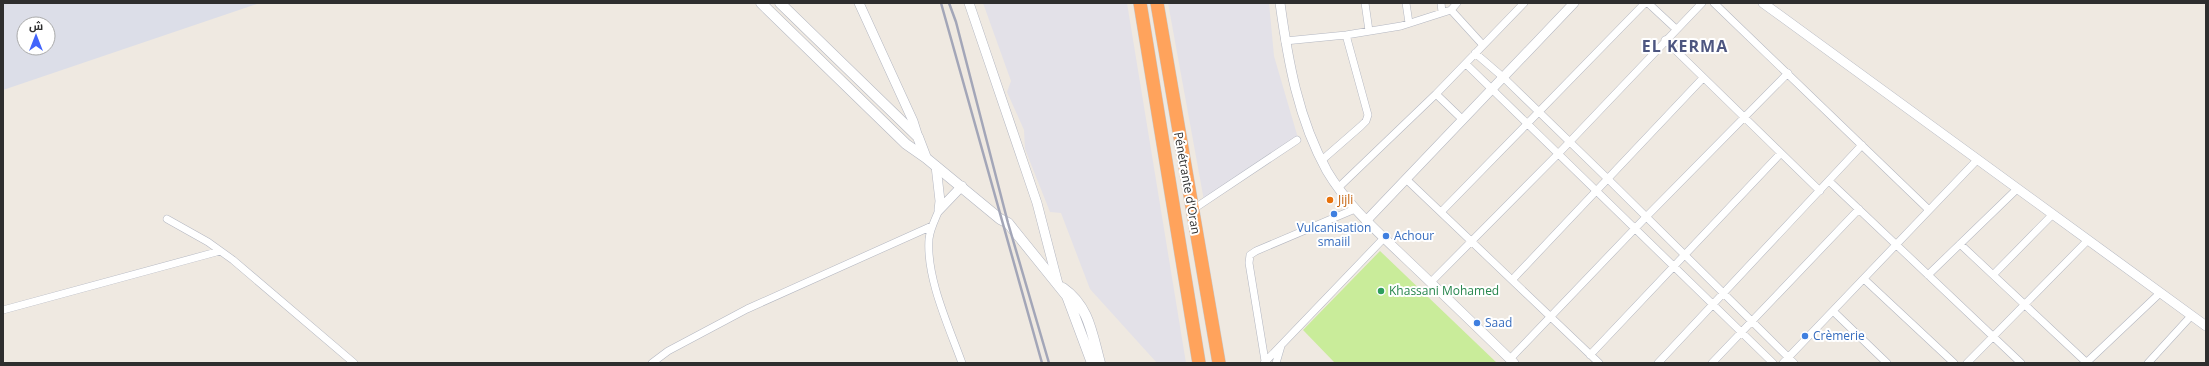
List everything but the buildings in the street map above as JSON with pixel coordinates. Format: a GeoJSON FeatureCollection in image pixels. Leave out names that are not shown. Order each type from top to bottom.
{"type":"FeatureCollection","features":[{"type":"Feature","properties":{"kind":"highway","name":"Pénétrante d'Oran"},"geometry":{"type":"LineString","coordinates":[[1140,3],[1199,363]]}},
{"type":"Feature","properties":{"kind":"highway","name":"Pénétrante d'Oran"},"geometry":{"type":"LineString","coordinates":[[1157,3],[1219,363]]}},
{"type":"Feature","properties":{"kind":"main road"},"geometry":{"type":"LineString","coordinates":[[761,3],[906,144],[962,186],[1000,219],[1008,223],[1067,296],[1092,363]]}},
{"type":"Feature","properties":{"kind":"main road"},"geometry":{"type":"LineString","coordinates":[[780,3],[918,137],[926,158]]}},
{"type":"Feature","properties":{"kind":"main road"},"geometry":{"type":"LineString","coordinates":[[1058,284],[1076,297],[1083,308],[1100,363]]}},
{"type":"Feature","properties":{"kind":"street"},"geometry":{"type":"LineString","coordinates":[[859,3],[913,121],[918,137]]}},
{"type":"Feature","properties":{"kind":"street"},"geometry":{"type":"LineString","coordinates":[[969,3],[1037,203],[1058,284]]}},
{"type":"Feature","properties":{"kind":"street"},"geometry":{"type":"LineString","coordinates":[[1280,3],[1285,41],[1298,96],[1322,160],[1339,187],[1366,221],[1512,361],[1549,317],[1788,73]]}},
{"type":"Feature","properties":{"kind":"street"},"geometry":{"type":"LineString","coordinates":[[1365,3],[1369,31]]}},
{"type":"Feature","properties":{"kind":"street"},"geometry":{"type":"LineString","coordinates":[[1406,3],[1409,23]]}},
{"type":"Feature","properties":{"kind":"street"},"geometry":{"type":"LineString","coordinates":[[1441,3],[1442,12]]}},
{"type":"Feature","properties":{"kind":"street"},"geometry":{"type":"LineString","coordinates":[[1285,41],[1346,35],[1409,23],[1451,10],[1457,3]]}},
{"type":"Feature","properties":{"kind":"street"},"geometry":{"type":"LineString","coordinates":[[1339,187],[1436,94],[1466,64],[1482,44],[1524,3]]}},
{"type":"Feature","properties":{"kind":"street"},"geometry":{"type":"LineString","coordinates":[[1366,221],[1574,3]]}},
{"type":"Feature","properties":{"kind":"street"},"geometry":{"type":"LineString","coordinates":[[1441,212],[1647,3],[1676,29]]}},
{"type":"Feature","properties":{"kind":"street"},"geometry":{"type":"LineString","coordinates":[[1431,282],[1559,153],[1665,40],[1702,3]]}},
{"type":"Feature","properties":{"kind":"street"},"geometry":{"type":"LineString","coordinates":[[1714,3],[1929,210]]}},
{"type":"Feature","properties":{"kind":"street"},"geometry":{"type":"LineString","coordinates":[[1763,3],[2206,326]]}},
{"type":"Feature","properties":{"kind":"street"},"geometry":{"type":"LineString","coordinates":[[1451,10],[1482,44]]}},
{"type":"Feature","properties":{"kind":"street"},"geometry":{"type":"LineString","coordinates":[[1322,160],[1361,126],[1366,121],[1368,115],[1346,35]]}},
{"type":"Feature","properties":{"kind":"street"},"geometry":{"type":"LineString","coordinates":[[1665,40],[1820,191]]}},
{"type":"Feature","properties":{"kind":"street"},"geometry":{"type":"LineString","coordinates":[[1475,53],[1504,78],[1568,142],[1607,178],[1752,322],[1786,360],[1794,363]]}},
{"type":"Feature","properties":{"kind":"street"},"geometry":{"type":"LineString","coordinates":[[1466,64],[1773,363]]}},
{"type":"Feature","properties":{"kind":"street"},"geometry":{"type":"LineString","coordinates":[[1512,280],[1703,78]]}},
{"type":"Feature","properties":{"kind":"street"},"geometry":{"type":"LineString","coordinates":[[1436,94],[1463,120]]}},
{"type":"Feature","properties":{"kind":"street"},"geometry":{"type":"LineString","coordinates":[[1192,210],[1297,140]]}},
{"type":"Feature","properties":{"kind":"street"},"geometry":{"type":"LineString","coordinates":[[1658,363],[1714,305],[1862,145]]}},
{"type":"Feature","properties":{"kind":"street"},"geometry":{"type":"LineString","coordinates":[[1590,355],[1781,153]]}},
{"type":"Feature","properties":{"kind":"street"},"geometry":{"type":"LineString","coordinates":[[1786,360],[1977,160]]}},
{"type":"Feature","properties":{"kind":"street"},"geometry":{"type":"LineString","coordinates":[[936,166],[940,201],[939,210],[932,226],[929,240],[936,293],[962,363]]}},
{"type":"Feature","properties":{"kind":"street"},"geometry":{"type":"LineString","coordinates":[[1406,179],[1471,240],[1549,317],[1599,363]]}},
{"type":"Feature","properties":{"kind":"street"},"geometry":{"type":"LineString","coordinates":[[1829,181],[2021,363]]}},
{"type":"Feature","properties":{"kind":"street"},"geometry":{"type":"LineString","coordinates":[[939,210],[962,186]]}},
{"type":"Feature","properties":{"kind":"street"},"geometry":{"type":"LineString","coordinates":[[1928,275],[2017,189]]}},
{"type":"Feature","properties":{"kind":"street"},"geometry":{"type":"LineString","coordinates":[[1265,362],[1250,256],[1256,251],[1355,209]]}},
{"type":"Feature","properties":{"kind":"street"},"geometry":{"type":"LineString","coordinates":[[1712,363],[1859,209]]}},
{"type":"Feature","properties":{"kind":"street"},"geometry":{"type":"LineString","coordinates":[[1993,275],[2052,215]]}},
{"type":"Feature","properties":{"kind":"street"},"geometry":{"type":"LineString","coordinates":[[167,219],[220,251],[273,292],[354,363]]}},
{"type":"Feature","properties":{"kind":"street"},"geometry":{"type":"LineString","coordinates":[[652,363],[668,351],[747,309],[932,226]]}},
{"type":"Feature","properties":{"kind":"street"},"geometry":{"type":"LineString","coordinates":[[1265,362],[1384,238]]}},
{"type":"Feature","properties":{"kind":"street"},"geometry":{"type":"LineString","coordinates":[[1966,363],[2088,240]]}},
{"type":"Feature","properties":{"kind":"street"},"geometry":{"type":"LineString","coordinates":[[1960,244],[2086,363],[2160,293]]}},
{"type":"Feature","properties":{"kind":"street"},"geometry":{"type":"LineString","coordinates":[[3,310],[220,251]]}},
{"type":"Feature","properties":{"kind":"street"},"geometry":{"type":"LineString","coordinates":[[1864,279],[1954,363]]}},
{"type":"Feature","properties":{"kind":"street"},"geometry":{"type":"LineString","coordinates":[[1833,311],[1887,363]]}},
{"type":"Feature","properties":{"kind":"street"},"geometry":{"type":"LineString","coordinates":[[2148,363],[2191,316]]}},
{"type":"Feature","properties":{"kind":"street"},"geometry":{"type":"LineString","coordinates":[[1282,344],[1276,360],[1282,363]]}},
{"type":"Feature","properties":{"kind":"shaded area"},"geometry":{"type":"Polygon","coordinates":[[[3,3],[260,3],[3,90],[3,3]]]}},
{"type":"Feature","properties":{"kind":"shaded area"},"geometry":{"type":"Polygon","coordinates":[[[983,3],[1127,3],[1186,363],[1157,363],[1090,289],[1061,213],[1050,212],[1025,149],[1024,130],[1007,92],[1011,81],[983,3]]]}},
{"type":"Feature","properties":{"kind":"shaded area"},"geometry":{"type":"Polygon","coordinates":[[[1168,3],[1269,3],[1274,56],[1298,138],[1205,206],[1168,3]]]}},
{"type":"Feature","properties":{"kind":"green space","name":"Khassani Mohamed"},"geometry":{"type":"Polygon","coordinates":[[[1380,251],[1497,363],[1335,363],[1303,330],[1380,251]]]}},
{"type":"Feature","properties":{"kind":"railway"},"geometry":{"type":"LineString","coordinates":[[941,3],[1042,363]]}},
{"type":"Feature","properties":{"kind":"railway"},"geometry":{"type":"LineString","coordinates":[[949,3],[956,22],[1008,223],[1049,363]]}},
{"type":"Feature","properties":{"kind":"place","name":"Jijli"},"geometry":{"type":"Point","coordinates":[1330,200]}},
{"type":"Feature","properties":{"kind":"place","name":"Vulcanisation smaiil"},"geometry":{"type":"Point","coordinates":[1334,214]}},
{"type":"Feature","properties":{"kind":"place","name":"Achour"},"geometry":{"type":"Point","coordinates":[1386,236]}},
{"type":"Feature","properties":{"kind":"place","name":"Khassani Mohamed"},"geometry":{"type":"Point","coordinates":[1381,291]}},
{"type":"Feature","properties":{"kind":"place","name":"Saad"},"geometry":{"type":"Point","coordinates":[1477,323]}},
{"type":"Feature","properties":{"kind":"place","name":"Crèmerie"},"geometry":{"type":"Point","coordinates":[1805,336]}},
{"type":"Feature","properties":{"kind":"district","name":"EL KERMA"},"geometry":{"type":"Point","coordinates":[1685,46]}}]}
